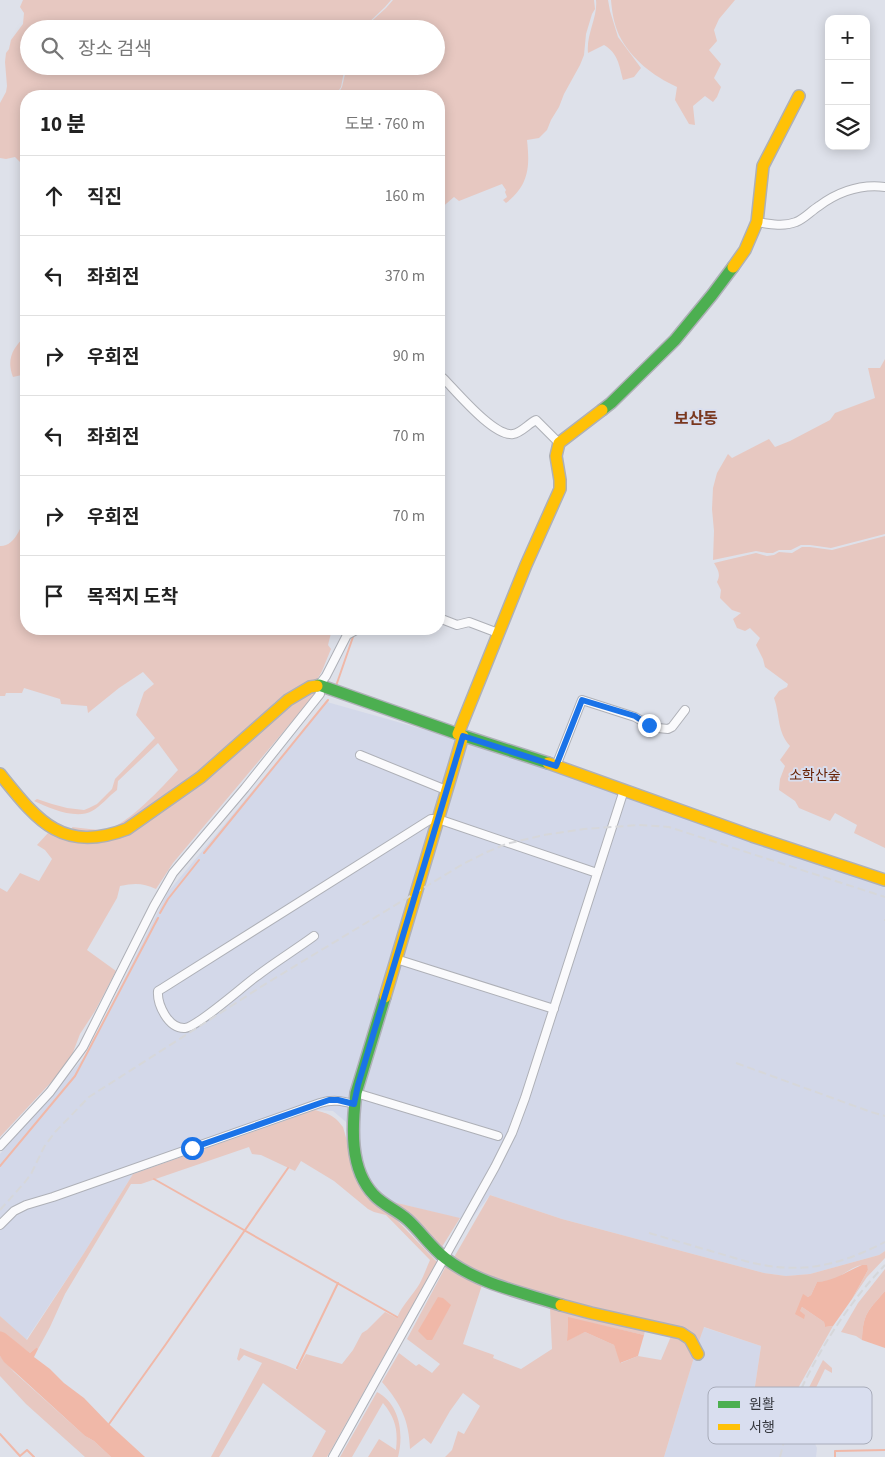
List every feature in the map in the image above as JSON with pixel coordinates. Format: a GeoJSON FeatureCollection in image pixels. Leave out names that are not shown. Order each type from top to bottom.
{"type":"FeatureCollection","features":[{"type":"Feature","properties":{"kind":"street"},"geometry":{"type":"LineString","coordinates":[[698,1354],[692,1342],[679,1332],[596,1314],[515,1290],[473,1276],[444,1257],[408,1220],[374,1196],[365,1182],[358,1163],[353,1120],[355,1099],[438,819],[460,735],[498,633],[560,489],[556,456],[559,444],[623,392],[675,340],[712,295],[744,250],[757,222],[763,166],[799,96]]}},
{"type":"Feature","properties":{"kind":"street"},"geometry":{"type":"LineString","coordinates":[[757,222],[781,225],[795,222],[826,201],[851,189],[885,187]]}},
{"type":"Feature","properties":{"kind":"street"},"geometry":{"type":"LineString","coordinates":[[445,381],[498,432],[506,434],[518,433],[536,420],[559,444]]}},
{"type":"Feature","properties":{"kind":"street"},"geometry":{"type":"LineString","coordinates":[[445,620],[457,625],[469,622],[498,633]]}},
{"type":"Feature","properties":{"kind":"street"},"geometry":{"type":"LineString","coordinates":[[0,1146],[50,1092],[79,1054],[154,906],[173,874],[320,694],[319,685],[326,676],[346,635]]}},
{"type":"Feature","properties":{"kind":"street"},"geometry":{"type":"LineString","coordinates":[[0,774],[42,822],[68,834],[82,837],[118,834],[133,826],[201,777],[288,700],[310,687],[319,685],[460,735],[556,766],[752,836],[885,880]]}},
{"type":"Feature","properties":{"kind":"street"},"geometry":{"type":"LineString","coordinates":[[556,766],[582,700],[635,716],[649,725],[668,729],[672,727],[685,710]]}},
{"type":"Feature","properties":{"kind":"street"},"geometry":{"type":"LineString","coordinates":[[360,755],[446,790]]}},
{"type":"Feature","properties":{"kind":"street"},"geometry":{"type":"LineString","coordinates":[[332,1457],[496,1167],[512,1133],[624,790]]}},
{"type":"Feature","properties":{"kind":"street"},"geometry":{"type":"LineString","coordinates":[[314,936],[256,976],[206,1016],[187,1028],[177,1026],[171,1022],[160,1006],[158,990],[432,819],[438,819],[597,873]]}},
{"type":"Feature","properties":{"kind":"street"},"geometry":{"type":"LineString","coordinates":[[396,959],[554,1009]]}},
{"type":"Feature","properties":{"kind":"street"},"geometry":{"type":"LineString","coordinates":[[0,1225],[14,1211],[26,1205],[329,1100],[355,1099],[498,1136]]}},
{"type":"Feature","properties":{"kind":"shaded area"},"geometry":{"type":"Polygon","coordinates":[[[327,702],[472,743],[885,884],[885,1251],[879,1255],[810,1274],[786,1276],[764,1273],[562,1219],[490,1195],[470,1221],[376,1198],[363,1183],[346,1122],[333,1111],[315,1110],[133,1174],[84,1253],[26,1340],[0,1316],[0,1154],[87,1054],[168,892],[327,702]]]}},
{"type":"Feature","properties":{"kind":"shaded area"},"geometry":{"type":"Polygon","coordinates":[[[862,1265],[867,1265],[868,1270],[852,1299],[833,1326],[825,1327],[824,1322],[802,1307],[800,1311],[805,1315],[804,1319],[795,1314],[803,1294],[808,1297],[811,1295],[817,1282],[835,1278],[862,1265]]]}},
{"type":"Feature","properties":{"kind":"shaded area"},"geometry":{"type":"Polygon","coordinates":[[[885,1291],[885,1348],[862,1340],[865,1318],[874,1303],[885,1291]]]}},
{"type":"Feature","properties":{"kind":"shaded area"},"geometry":{"type":"Polygon","coordinates":[[[438,1297],[443,1298],[451,1305],[432,1340],[427,1340],[418,1331],[438,1297]]]}},
{"type":"Feature","properties":{"kind":"shaded area"},"geometry":{"type":"Polygon","coordinates":[[[568,1317],[644,1335],[638,1356],[620,1363],[614,1345],[585,1332],[567,1341],[568,1317]]]}},
{"type":"Feature","properties":{"kind":"shaded area"},"geometry":{"type":"Polygon","coordinates":[[[703,1327],[761,1346],[755,1387],[708,1387],[708,1444],[815,1444],[817,1448],[816,1457],[664,1457],[703,1327]]]}},
{"type":"Feature","properties":{"kind":"shaded area"},"geometry":{"type":"Polygon","coordinates":[[[0,1331],[30,1353],[37,1347],[38,1349],[34,1357],[84,1398],[145,1457],[111,1457],[94,1441],[85,1436],[4,1362],[0,1356],[0,1331]]]}},
{"type":"Feature","properties":{"kind":"green space"},"geometry":{"type":"Polygon","coordinates":[[[23,0],[391,0],[371,20],[23,20],[24,13],[20,7],[23,0]]]}},
{"type":"Feature","properties":{"kind":"green space"},"geometry":{"type":"Polygon","coordinates":[[[393,0],[594,0],[595,9],[586,34],[584,55],[580,65],[547,130],[539,138],[527,140],[528,167],[524,182],[514,196],[506,203],[503,200],[507,197],[506,190],[502,184],[459,201],[454,197],[445,205],[445,90],[340,90],[345,75],[445,75],[445,20],[373,20],[393,0]]]}},
{"type":"Feature","properties":{"kind":"green space"},"geometry":{"type":"Polygon","coordinates":[[[596,0],[608,0],[618,37],[641,68],[634,77],[623,80],[615,56],[604,45],[588,53],[596,0]]]}},
{"type":"Feature","properties":{"kind":"green space"},"geometry":{"type":"Polygon","coordinates":[[[611,0],[735,0],[719,19],[714,30],[717,41],[709,50],[721,64],[714,78],[721,87],[713,102],[705,96],[693,106],[695,125],[689,124],[675,100],[677,87],[651,72],[636,59],[624,44],[616,27],[611,0]]]}},
{"type":"Feature","properties":{"kind":"green space"},"geometry":{"type":"Polygon","coordinates":[[[20,28],[20,75],[343,75],[339,90],[20,90],[20,162],[15,157],[0,158],[0,103],[6,92],[5,62],[11,40],[20,28]]]}},
{"type":"Feature","properties":{"kind":"green space"},"geometry":{"type":"Polygon","coordinates":[[[20,342],[20,375],[13,377],[10,365],[14,349],[20,342]]]}},
{"type":"Feature","properties":{"kind":"green space"},"geometry":{"type":"Polygon","coordinates":[[[885,359],[885,534],[831,548],[801,545],[791,550],[779,550],[773,553],[756,551],[713,560],[713,488],[717,473],[728,454],[732,458],[769,439],[775,447],[830,420],[835,413],[875,398],[868,368],[880,368],[885,359]]]}},
{"type":"Feature","properties":{"kind":"green space"},"geometry":{"type":"Polygon","coordinates":[[[20,529],[20,635],[330,635],[328,645],[331,649],[318,678],[275,702],[206,768],[168,793],[152,807],[121,828],[100,834],[73,830],[72,827],[98,830],[115,826],[135,813],[178,770],[158,743],[118,781],[117,790],[92,811],[71,814],[55,810],[34,801],[37,799],[67,808],[84,810],[97,804],[112,789],[115,779],[155,738],[136,715],[144,692],[154,684],[143,672],[119,688],[88,713],[87,706],[61,704],[60,699],[24,688],[22,693],[6,693],[5,696],[0,696],[0,546],[10,543],[20,529]]]}},
{"type":"Feature","properties":{"kind":"green space","name":"소학산숲"},"geometry":{"type":"Polygon","coordinates":[[[885,536],[885,848],[854,833],[857,825],[835,813],[830,821],[799,808],[795,801],[779,790],[780,779],[785,766],[780,760],[790,746],[781,729],[774,698],[788,684],[765,667],[756,645],[760,638],[750,628],[745,631],[737,628],[733,619],[741,613],[732,610],[720,598],[721,590],[717,582],[719,577],[714,563],[756,553],[767,556],[779,552],[792,553],[802,547],[832,550],[885,536]]]}},
{"type":"Feature","properties":{"kind":"green space"},"geometry":{"type":"Polygon","coordinates":[[[313,690],[315,692],[311,699],[173,863],[156,889],[139,884],[120,886],[117,898],[87,950],[116,971],[95,1011],[80,1034],[72,1055],[56,1077],[0,1137],[0,888],[7,892],[20,873],[39,881],[52,859],[45,850],[37,845],[48,833],[76,841],[101,841],[120,837],[295,701],[313,690]]]}},
{"type":"Feature","properties":{"kind":"green space"},"geometry":{"type":"Polygon","coordinates":[[[315,1110],[331,1116],[343,1127],[359,1183],[364,1193],[394,1217],[437,1262],[327,1457],[312,1457],[326,1431],[263,1383],[219,1457],[211,1457],[262,1363],[244,1355],[239,1361],[237,1359],[240,1348],[297,1370],[306,1354],[342,1364],[353,1350],[362,1333],[385,1312],[397,1318],[420,1283],[430,1260],[386,1215],[368,1209],[334,1181],[301,1161],[295,1171],[261,1155],[252,1154],[249,1147],[141,1184],[131,1184],[65,1294],[38,1349],[37,1347],[30,1353],[0,1331],[0,1316],[27,1340],[133,1174],[315,1110]]]}},
{"type":"Feature","properties":{"kind":"green space"},"geometry":{"type":"Polygon","coordinates":[[[490,1195],[562,1219],[764,1273],[786,1276],[810,1274],[879,1255],[885,1251],[885,1258],[867,1277],[852,1299],[868,1270],[866,1265],[854,1267],[835,1279],[817,1282],[811,1295],[808,1297],[803,1295],[800,1311],[802,1307],[824,1322],[825,1327],[833,1326],[799,1387],[755,1387],[761,1346],[704,1327],[698,1344],[689,1334],[595,1311],[487,1278],[453,1259],[490,1195]]]}},
{"type":"Feature","properties":{"kind":"green space"},"geometry":{"type":"Polygon","coordinates":[[[376,1198],[460,1218],[440,1250],[376,1198]]]}},
{"type":"Feature","properties":{"kind":"green space"},"geometry":{"type":"Polygon","coordinates":[[[446,1266],[482,1285],[463,1344],[494,1355],[493,1358],[521,1369],[552,1349],[550,1308],[645,1331],[644,1335],[568,1318],[567,1340],[585,1332],[614,1345],[621,1363],[638,1356],[661,1360],[672,1334],[680,1338],[695,1354],[664,1457],[445,1457],[452,1450],[458,1431],[464,1434],[480,1406],[463,1393],[431,1444],[424,1438],[410,1449],[408,1429],[403,1413],[382,1382],[399,1353],[416,1366],[419,1364],[432,1373],[440,1364],[407,1339],[446,1266]]]}},
{"type":"Feature","properties":{"kind":"green space"},"geometry":{"type":"Polygon","coordinates":[[[885,1269],[885,1291],[874,1303],[865,1318],[862,1340],[856,1336],[841,1332],[858,1303],[885,1269]]]}},
{"type":"Feature","properties":{"kind":"green space"},"geometry":{"type":"Polygon","coordinates":[[[0,1356],[14,1372],[111,1457],[85,1457],[26,1404],[0,1376],[0,1356]]]}},
{"type":"Feature","properties":{"kind":"green space"},"geometry":{"type":"Polygon","coordinates":[[[823,1360],[832,1368],[832,1373],[825,1369],[816,1387],[809,1387],[823,1360]]]}},
{"type":"Feature","properties":{"kind":"green space"},"geometry":{"type":"Polygon","coordinates":[[[377,1392],[391,1404],[398,1420],[400,1448],[398,1457],[368,1457],[379,1439],[396,1450],[397,1436],[395,1425],[391,1414],[383,1403],[352,1457],[340,1457],[377,1392]]]}},
{"type":"Feature","properties":{"kind":"waterway"},"geometry":{"type":"LineString","coordinates":[[336,686],[354,635]]}},
{"type":"Feature","properties":{"kind":"waterway"},"geometry":{"type":"LineString","coordinates":[[204,853],[328,700]]}},
{"type":"Feature","properties":{"kind":"waterway"},"geometry":{"type":"LineString","coordinates":[[160,913],[168,899],[199,860]]}},
{"type":"Feature","properties":{"kind":"waterway"},"geometry":{"type":"LineString","coordinates":[[0,1166],[75,1076],[158,918]]}},
{"type":"Feature","properties":{"kind":"waterway"},"geometry":{"type":"LineString","coordinates":[[109,1424],[288,1168]]}},
{"type":"Feature","properties":{"kind":"waterway"},"geometry":{"type":"LineString","coordinates":[[154,1179],[397,1317]]}},
{"type":"Feature","properties":{"kind":"waterway"},"geometry":{"type":"LineString","coordinates":[[297,1368],[338,1283]]}},
{"type":"Feature","properties":{"kind":"waterway"},"geometry":{"type":"LineString","coordinates":[[0,1434],[20,1456],[27,1450],[34,1457]]}},
{"type":"Feature","properties":{"kind":"waterway"},"geometry":{"type":"LineString","coordinates":[[835,1457],[835,1451],[885,1450]]}},
{"type":"Feature","properties":{"kind":"railway"},"geometry":{"type":"LineString","coordinates":[[0,1210],[31,1174],[44,1147],[55,1132],[89,1097],[267,983],[463,864],[506,844],[544,835],[584,829],[639,825],[669,827],[885,897]]}},
{"type":"Feature","properties":{"kind":"railway"},"geometry":{"type":"LineString","coordinates":[[736,1063],[885,1116]]}},
{"type":"Feature","properties":{"kind":"railway"},"geometry":{"type":"LineString","coordinates":[[649,1233],[745,1261],[800,1268],[833,1263],[867,1251],[885,1242]]}},
{"type":"Feature","properties":{"kind":"railway"},"geometry":{"type":"LineString","coordinates":[[802,1387],[835,1328],[859,1295],[885,1265]]}},
{"type":"Feature","properties":{"kind":"railway"},"geometry":{"type":"LineString","coordinates":[[780,1457],[783,1444]]}},
{"type":"Feature","properties":{"kind":"traffic: fast"},"geometry":{"type":"LineString","coordinates":[[602,410],[675,340],[733,267]]}},
{"type":"Feature","properties":{"kind":"traffic: fast"},"geometry":{"type":"LineString","coordinates":[[317,686],[319,685],[458,734],[548,763]]}},
{"type":"Feature","properties":{"kind":"traffic: fast"},"geometry":{"type":"LineString","coordinates":[[385,997],[356,1093],[353,1133],[354,1147],[360,1173],[366,1185],[378,1199],[408,1220],[440,1254],[458,1267],[486,1281],[561,1305]]}},
{"type":"Feature","properties":{"kind":"traffic: slow"},"geometry":{"type":"LineString","coordinates":[[733,267],[745,250],[757,222],[763,166],[799,96]]}},
{"type":"Feature","properties":{"kind":"traffic: slow"},"geometry":{"type":"LineString","coordinates":[[458,734],[526,565],[560,489],[556,456],[559,443],[602,410]]}},
{"type":"Feature","properties":{"kind":"traffic: slow"},"geometry":{"type":"LineString","coordinates":[[0,774],[26,806],[53,828],[68,835],[85,837],[104,836],[127,829],[201,777],[288,700],[310,687],[317,686]]}},
{"type":"Feature","properties":{"kind":"traffic: slow"},"geometry":{"type":"LineString","coordinates":[[385,997],[463,736]]}},
{"type":"Feature","properties":{"kind":"traffic: slow"},"geometry":{"type":"LineString","coordinates":[[548,763],[752,836],[885,880]]}},
{"type":"Feature","properties":{"kind":"traffic: slow"},"geometry":{"type":"LineString","coordinates":[[561,1305],[681,1333],[690,1339],[698,1354]]}},
{"type":"Feature","properties":{"kind":"district","name":"보산동"},"geometry":{"type":"Point","coordinates":[696,418]}},
{"type":"Feature","properties":{"kind":"route"},"geometry":{"type":"LineString","coordinates":[[192,1148],[329,1100],[354,1104],[358,1085],[463,736],[556,766],[582,700],[635,716],[649,725]]}}]}
